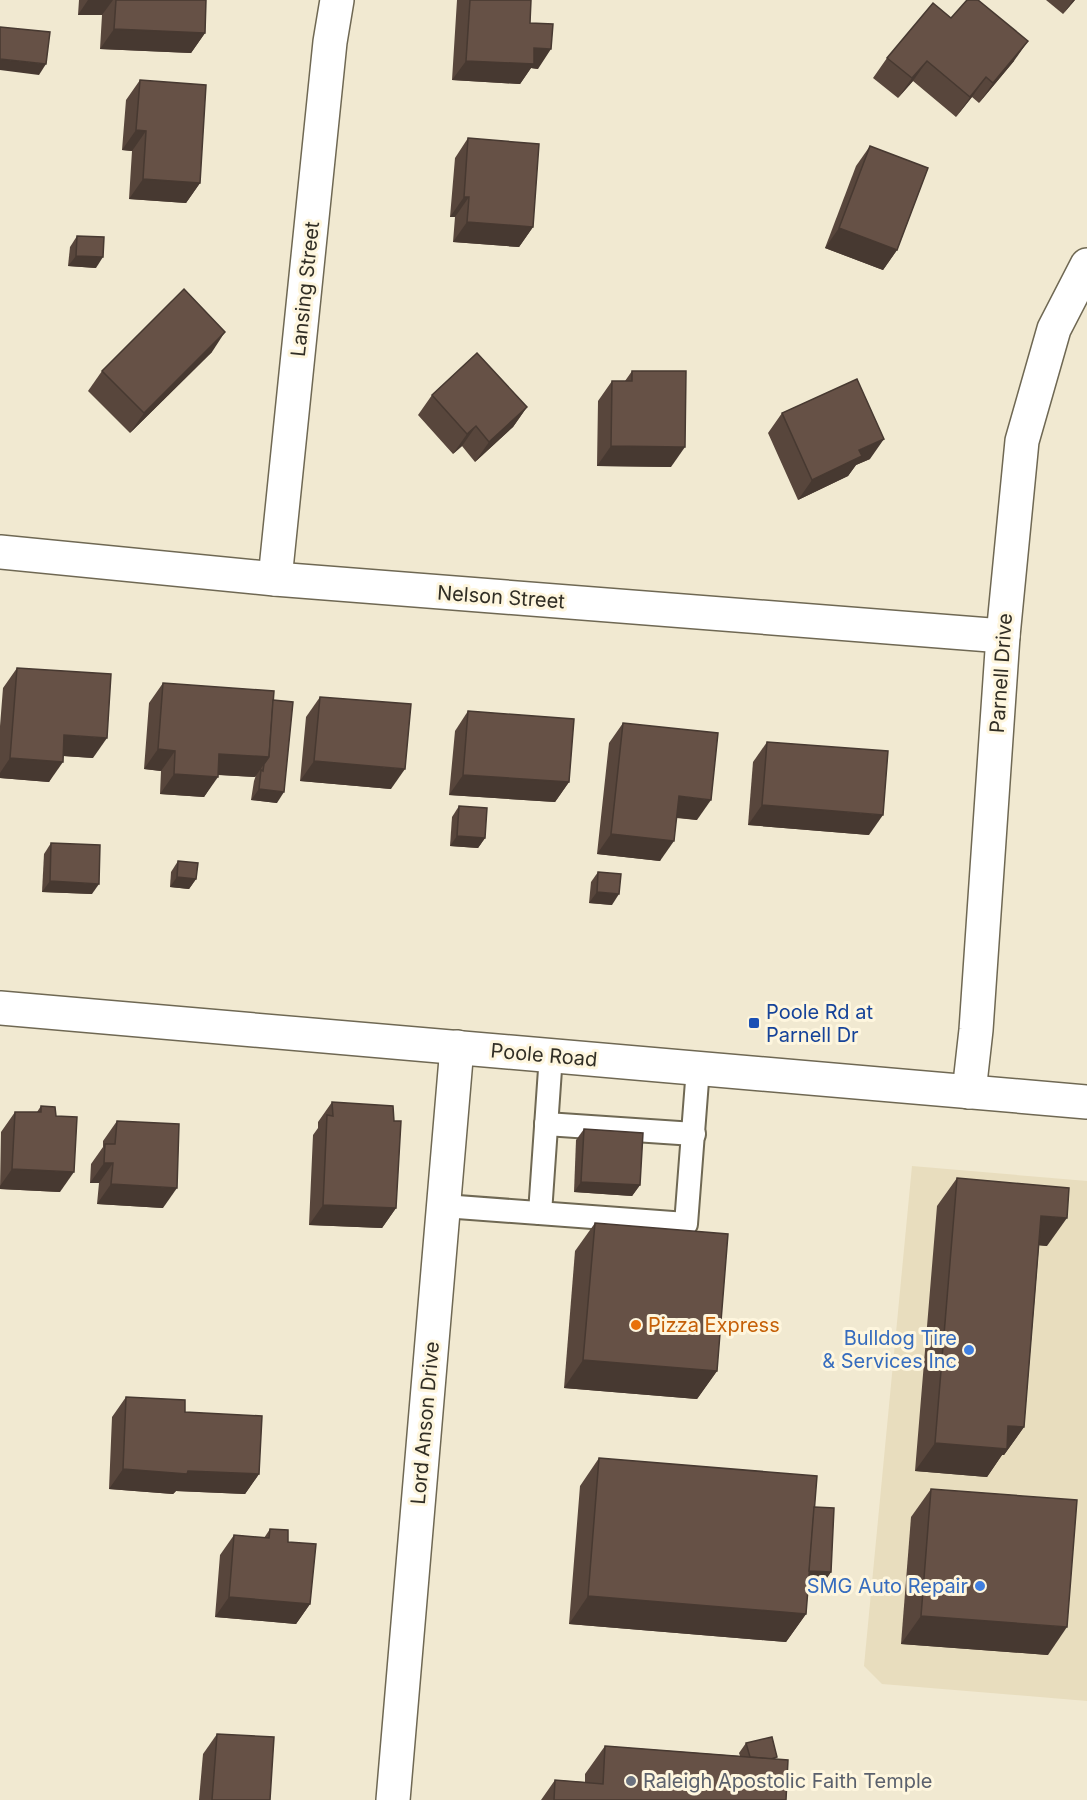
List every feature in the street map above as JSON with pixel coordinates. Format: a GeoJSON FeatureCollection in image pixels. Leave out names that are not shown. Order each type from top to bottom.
{"type":"FeatureCollection","features":[{"type":"Feature","properties":{"kind":"street","name":"Lansing Street"},"geometry":{"type":"LineString","coordinates":[[275,579],[330,42],[338,0]]}},
{"type":"Feature","properties":{"kind":"street","name":"Parnell Drive"},"geometry":{"type":"LineString","coordinates":[[969,1092],[976,1030],[1003,636],[1022,441],[1054,328],[1087,265]]}},
{"type":"Feature","properties":{"kind":"street","name":"Nelson Street"},"geometry":{"type":"LineString","coordinates":[[0,552],[275,579],[1003,636]]}},
{"type":"Feature","properties":{"kind":"street","name":"Poole Road"},"geometry":{"type":"LineString","coordinates":[[0,1008],[1087,1102]]}},
{"type":"Feature","properties":{"kind":"street","name":"Lord Anson Drive"},"geometry":{"type":"LineString","coordinates":[[393,1800],[457,1047]]}},
{"type":"Feature","properties":{"kind":"lane"},"geometry":{"type":"LineString","coordinates":[[540,1213],[551,1055]]}},
{"type":"Feature","properties":{"kind":"lane"},"geometry":{"type":"LineString","coordinates":[[444,1206],[686,1224],[698,1068]]}},
{"type":"Feature","properties":{"kind":"lane"},"geometry":{"type":"LineString","coordinates":[[546,1124],[693,1134]]}},
{"type":"Feature","properties":{"kind":"shaded area"},"geometry":{"type":"Polygon","coordinates":[[[912,1166],[1087,1181],[1087,1701],[882,1684],[864,1666],[912,1166]]]}},
{"type":"Feature","properties":{"kind":"building"},"geometry":{"type":"Polygon","coordinates":[[[116,0],[206,0],[205,33],[114,29],[116,0]]]}},
{"type":"Feature","properties":{"kind":"building"},"geometry":{"type":"Polygon","coordinates":[[[470,0],[531,0],[530,23],[553,24],[551,49],[534,48],[534,64],[466,61],[470,0]]]}},
{"type":"Feature","properties":{"kind":"building"},"geometry":{"type":"Polygon","coordinates":[[[967,0],[978,0],[1028,41],[993,83],[986,77],[970,97],[927,61],[912,78],[887,58],[933,3],[951,18],[967,0]]]}},
{"type":"Feature","properties":{"kind":"building"},"geometry":{"type":"Polygon","coordinates":[[[0,27],[50,32],[46,64],[0,59],[0,27]]]}},
{"type":"Feature","properties":{"kind":"building"},"geometry":{"type":"Polygon","coordinates":[[[140,80],[206,85],[200,183],[143,179],[146,131],[136,130],[140,80]]]}},
{"type":"Feature","properties":{"kind":"building"},"geometry":{"type":"Polygon","coordinates":[[[468,138],[539,144],[533,227],[467,222],[469,197],[464,197],[468,138]]]}},
{"type":"Feature","properties":{"kind":"building"},"geometry":{"type":"Polygon","coordinates":[[[870,146],[928,168],[897,250],[839,228],[870,146]]]}},
{"type":"Feature","properties":{"kind":"building"},"geometry":{"type":"Polygon","coordinates":[[[77,236],[104,237],[103,257],[76,256],[77,236]]]}},
{"type":"Feature","properties":{"kind":"building"},"geometry":{"type":"Polygon","coordinates":[[[184,289],[225,332],[144,413],[102,371],[184,289]]]}},
{"type":"Feature","properties":{"kind":"building"},"geometry":{"type":"Polygon","coordinates":[[[477,353],[527,407],[489,442],[476,426],[467,434],[432,395],[477,353]]]}},
{"type":"Feature","properties":{"kind":"building"},"geometry":{"type":"Polygon","coordinates":[[[632,371],[686,371],[685,447],[611,446],[612,381],[632,381],[632,371]]]}},
{"type":"Feature","properties":{"kind":"building"},"geometry":{"type":"Polygon","coordinates":[[[857,379],[884,439],[859,450],[862,456],[812,480],[782,413],[857,379]]]}},
{"type":"Feature","properties":{"kind":"building"},"geometry":{"type":"Polygon","coordinates":[[[17,668],[111,674],[107,738],[64,735],[63,762],[10,758],[17,668]]]}},
{"type":"Feature","properties":{"kind":"building"},"geometry":{"type":"Polygon","coordinates":[[[163,683],[274,691],[269,757],[219,754],[218,777],[174,774],[175,751],[158,749],[163,683]]]}},
{"type":"Feature","properties":{"kind":"building"},"geometry":{"type":"Polygon","coordinates":[[[320,697],[411,704],[405,769],[314,761],[320,697]]]}},
{"type":"Feature","properties":{"kind":"building"},"geometry":{"type":"Polygon","coordinates":[[[273,700],[293,702],[284,792],[259,789],[261,770],[263,771],[264,764],[269,757],[273,700]]]}},
{"type":"Feature","properties":{"kind":"building"},"geometry":{"type":"Polygon","coordinates":[[[468,711],[574,719],[569,782],[463,775],[468,711]]]}},
{"type":"Feature","properties":{"kind":"building"},"geometry":{"type":"Polygon","coordinates":[[[623,723],[718,733],[711,800],[679,796],[674,841],[611,834],[623,723]]]}},
{"type":"Feature","properties":{"kind":"building"},"geometry":{"type":"Polygon","coordinates":[[[767,742],[888,751],[883,815],[762,805],[767,742]]]}},
{"type":"Feature","properties":{"kind":"building"},"geometry":{"type":"Polygon","coordinates":[[[459,806],[487,808],[485,838],[457,836],[459,806]]]}},
{"type":"Feature","properties":{"kind":"building"},"geometry":{"type":"Polygon","coordinates":[[[51,843],[100,845],[99,884],[50,881],[51,843]]]}},
{"type":"Feature","properties":{"kind":"building"},"geometry":{"type":"Polygon","coordinates":[[[178,861],[198,863],[196,879],[177,877],[178,861]]]}},
{"type":"Feature","properties":{"kind":"building"},"geometry":{"type":"Polygon","coordinates":[[[598,872],[621,874],[619,894],[597,892],[598,872]]]}},
{"type":"Feature","properties":{"kind":"building"},"geometry":{"type":"Polygon","coordinates":[[[332,1102],[393,1106],[394,1121],[401,1121],[396,1208],[323,1205],[327,1115],[333,1116],[332,1102]]]}},
{"type":"Feature","properties":{"kind":"building"},"geometry":{"type":"Polygon","coordinates":[[[41,1106],[55,1107],[56,1116],[77,1117],[74,1172],[12,1169],[15,1112],[41,1112],[41,1106]]]}},
{"type":"Feature","properties":{"kind":"building"},"geometry":{"type":"Polygon","coordinates":[[[117,1121],[179,1124],[177,1188],[111,1184],[113,1163],[104,1163],[105,1144],[115,1144],[117,1121]]]}},
{"type":"Feature","properties":{"kind":"building"},"geometry":{"type":"Polygon","coordinates":[[[584,1129],[643,1133],[640,1185],[581,1182],[584,1129]]]}},
{"type":"Feature","properties":{"kind":"building","name":"Bulldog Tire & Services Inc"},"geometry":{"type":"Polygon","coordinates":[[[957,1178],[1069,1188],[1067,1218],[1041,1216],[1024,1427],[1008,1426],[1007,1449],[935,1443],[957,1178]]]}},
{"type":"Feature","properties":{"kind":"building","name":"Pizza Express"},"geometry":{"type":"Polygon","coordinates":[[[595,1223],[728,1234],[717,1371],[583,1360],[595,1223]]]}},
{"type":"Feature","properties":{"kind":"building"},"geometry":{"type":"Polygon","coordinates":[[[126,1397],[185,1400],[185,1412],[262,1416],[259,1474],[188,1471],[187,1474],[123,1469],[126,1397]]]}},
{"type":"Feature","properties":{"kind":"building"},"geometry":{"type":"Polygon","coordinates":[[[599,1458],[817,1476],[806,1614],[588,1596],[599,1458]]]}},
{"type":"Feature","properties":{"kind":"building","name":"SMG Auto Repair"},"geometry":{"type":"Polygon","coordinates":[[[931,1489],[1077,1500],[1067,1627],[921,1616],[931,1489]]]}},
{"type":"Feature","properties":{"kind":"building"},"geometry":{"type":"Polygon","coordinates":[[[814,1507],[834,1508],[831,1572],[809,1571],[814,1507]]]}},
{"type":"Feature","properties":{"kind":"building"},"geometry":{"type":"Polygon","coordinates":[[[270,1529],[288,1530],[288,1542],[316,1544],[310,1604],[229,1597],[234,1535],[269,1538],[270,1529]]]}},
{"type":"Feature","properties":{"kind":"building"},"geometry":{"type":"Polygon","coordinates":[[[217,1734],[274,1737],[270,1800],[212,1800],[217,1734]]]}},
{"type":"Feature","properties":{"kind":"building"},"geometry":{"type":"Polygon","coordinates":[[[772,1737],[777,1757],[771,1759],[750,1757],[746,1743],[772,1737]]]}},
{"type":"Feature","properties":{"kind":"building"},"geometry":{"type":"Polygon","coordinates":[[[605,1746],[788,1760],[786,1800],[554,1800],[555,1780],[603,1784],[605,1746]]]}},
{"type":"Feature","properties":{"kind":"place","name":"Poole Rd at Parnell Dr"},"geometry":{"type":"Point","coordinates":[754,1023]}},
{"type":"Feature","properties":{"kind":"place","name":"Pizza Express"},"geometry":{"type":"Point","coordinates":[636,1325]}},
{"type":"Feature","properties":{"kind":"place","name":"Bulldog Tire & Services Inc"},"geometry":{"type":"Point","coordinates":[969,1350]}},
{"type":"Feature","properties":{"kind":"place","name":"SMG Auto Repair"},"geometry":{"type":"Point","coordinates":[980,1586]}},
{"type":"Feature","properties":{"kind":"place","name":"Raleigh Apostolic Faith Temple"},"geometry":{"type":"Point","coordinates":[631,1781]}}]}
